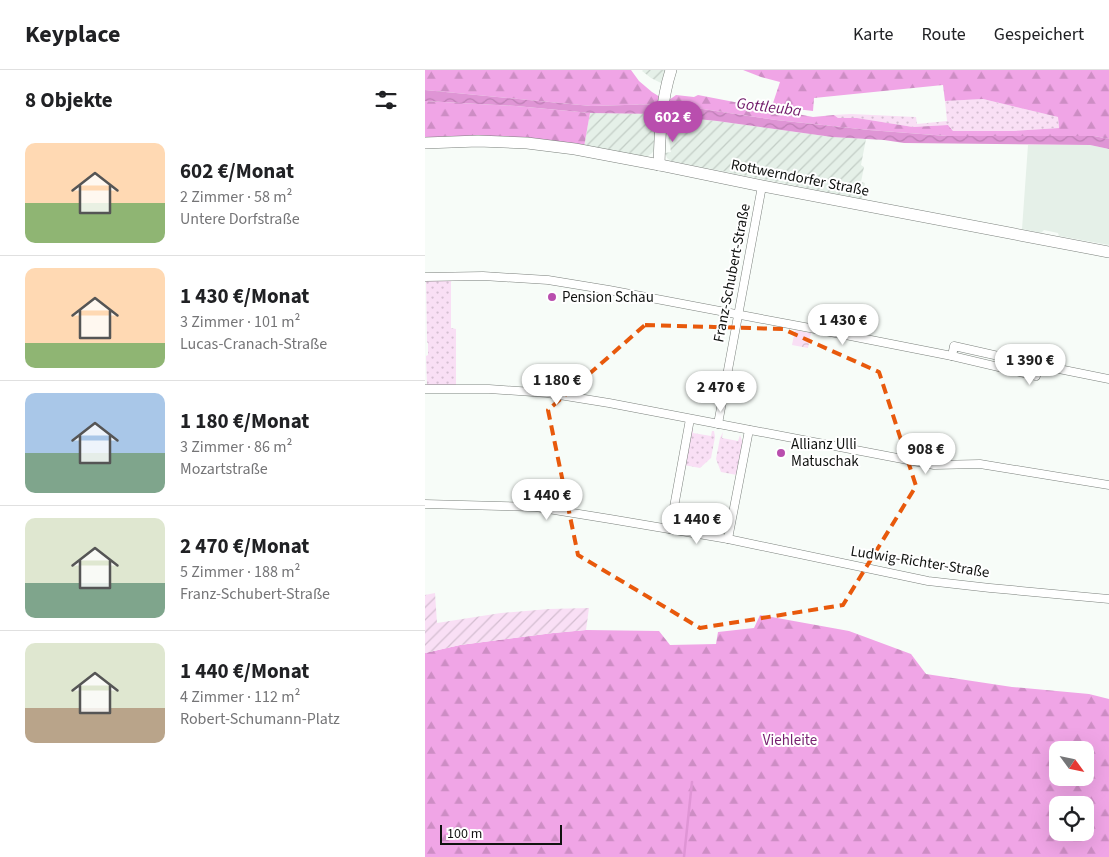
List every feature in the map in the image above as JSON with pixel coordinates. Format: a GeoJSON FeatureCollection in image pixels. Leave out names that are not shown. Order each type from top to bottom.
{"type":"FeatureCollection","features":[{"type":"Feature","properties":{"kind":"main road"},"geometry":{"type":"LineString","coordinates":[[659,165],[665,94],[671,70]]}},
{"type":"Feature","properties":{"kind":"main road","name":"Rottwerndorfer Straße"},"geometry":{"type":"LineString","coordinates":[[425,144],[478,141],[527,143],[575,149],[1109,252]]}},
{"type":"Feature","properties":{"kind":"street","name":"Franz-Schubert-Straße"},"geometry":{"type":"LineString","coordinates":[[718,424],[761,186]]}},
{"type":"Feature","properties":{"kind":"street"},"geometry":{"type":"LineString","coordinates":[[425,276],[483,276],[547,280],[738,314],[952,356],[1036,376],[1039,364]]}},
{"type":"Feature","properties":{"kind":"street"},"geometry":{"type":"LineString","coordinates":[[952,356],[954,346],[1109,379]]}},
{"type":"Feature","properties":{"kind":"street"},"geometry":{"type":"LineString","coordinates":[[425,390],[489,389],[547,393],[609,403],[933,465],[980,464],[1109,485]]}},
{"type":"Feature","properties":{"kind":"street"},"geometry":{"type":"LineString","coordinates":[[669,529],[689,419]]}},
{"type":"Feature","properties":{"kind":"street"},"geometry":{"type":"LineString","coordinates":[[728,539],[749,430]]}},
{"type":"Feature","properties":{"kind":"street","name":"Ludwig-Richter-Straße"},"geometry":{"type":"LineString","coordinates":[[425,504],[535,508],[728,539],[928,581],[1109,598]]}},
{"type":"Feature","properties":{"kind":"highlighted area"},"geometry":{"type":"Polygon","coordinates":[[[645,325],[783,329],[879,372],[916,486],[843,605],[700,628],[578,555],[548,410],[645,325]]]}},
{"type":"Feature","properties":{"kind":"shaded area"},"geometry":{"type":"Polygon","coordinates":[[[643,70],[665,70],[661,83],[651,78],[643,70]]]}},
{"type":"Feature","properties":{"kind":"shaded area"},"geometry":{"type":"Polygon","coordinates":[[[590,113],[658,114],[656,147],[648,156],[641,157],[584,147],[590,113]]]}},
{"type":"Feature","properties":{"kind":"shaded area"},"geometry":{"type":"Polygon","coordinates":[[[667,116],[832,137],[866,139],[861,165],[864,167],[861,182],[865,183],[862,199],[671,161],[665,153],[671,152],[668,134],[665,133],[667,116]]]}},
{"type":"Feature","properties":{"kind":"shaded area"},"geometry":{"type":"Polygon","coordinates":[[[1028,145],[1090,145],[1109,149],[1109,245],[1059,236],[1058,233],[1044,230],[1041,233],[1022,229],[1028,145]]]}},
{"type":"Feature","properties":{"kind":"green space"},"geometry":{"type":"Polygon","coordinates":[[[425,70],[631,70],[639,81],[660,97],[659,104],[591,106],[425,90],[425,70]]]}},
{"type":"Feature","properties":{"kind":"green space"},"geometry":{"type":"Polygon","coordinates":[[[743,70],[1109,70],[1109,139],[1094,136],[947,136],[869,130],[776,120],[669,104],[669,100],[676,95],[694,97],[698,95],[813,117],[834,115],[838,118],[857,118],[913,127],[948,125],[953,131],[1014,131],[1059,128],[1058,117],[983,99],[945,101],[943,85],[814,98],[813,111],[772,106],[780,82],[743,70]]]}},
{"type":"Feature","properties":{"kind":"green space"},"geometry":{"type":"Polygon","coordinates":[[[983,99],[1058,117],[1059,128],[1014,131],[953,131],[948,125],[913,127],[857,118],[838,118],[834,115],[916,117],[917,124],[947,121],[945,101],[983,99]]]}},
{"type":"Feature","properties":{"kind":"green space"},"geometry":{"type":"Polygon","coordinates":[[[425,101],[516,106],[590,113],[584,147],[425,139],[425,101]]]}},
{"type":"Feature","properties":{"kind":"green space"},"geometry":{"type":"Polygon","coordinates":[[[426,279],[451,279],[451,328],[456,329],[456,386],[427,386],[426,279]]]}},
{"type":"Feature","properties":{"kind":"green space"},"geometry":{"type":"Polygon","coordinates":[[[795,330],[811,333],[808,348],[792,345],[795,330]]]}},
{"type":"Feature","properties":{"kind":"green space"},"geometry":{"type":"Polygon","coordinates":[[[693,427],[693,433],[711,436],[712,431],[714,431],[715,437],[711,458],[700,468],[684,465],[689,435],[693,427]]]}},
{"type":"Feature","properties":{"kind":"green space"},"geometry":{"type":"Polygon","coordinates":[[[723,432],[722,438],[738,441],[740,435],[743,444],[737,475],[721,472],[716,459],[723,432]]]}},
{"type":"Feature","properties":{"kind":"green space"},"geometry":{"type":"Polygon","coordinates":[[[435,593],[437,623],[501,613],[589,608],[586,630],[460,645],[425,653],[425,595],[435,593]]]}},
{"type":"Feature","properties":{"kind":"green space","name":"Viehleite"},"geometry":{"type":"Polygon","coordinates":[[[760,615],[849,631],[911,654],[926,674],[1012,687],[1089,694],[1109,699],[1109,857],[425,857],[425,653],[460,645],[586,630],[659,631],[670,645],[716,644],[718,632],[754,628],[760,615]]]}},
{"type":"Feature","properties":{"kind":"water"},"geometry":{"type":"Polygon","coordinates":[[[425,90],[591,106],[659,104],[658,114],[590,113],[516,106],[425,101],[425,90]]]}},
{"type":"Feature","properties":{"kind":"water"},"geometry":{"type":"Polygon","coordinates":[[[669,104],[776,120],[947,136],[1094,136],[1109,139],[1109,149],[1090,145],[904,143],[832,137],[667,116],[669,104]]]}},
{"type":"Feature","properties":{"kind":"waterway"},"geometry":{"type":"LineString","coordinates":[[684,857],[692,782]]}},
{"type":"Feature","properties":{"kind":"place","name":"Pension Schau"},"geometry":{"type":"Point","coordinates":[552,297]}},
{"type":"Feature","properties":{"kind":"place","name":"Allianz Ulli Matuschak"},"geometry":{"type":"Point","coordinates":[781,453]}},
{"type":"Feature","properties":{"kind":"water label","name":"Gottleuba"},"geometry":{"type":"Point","coordinates":[769,107]}}]}
